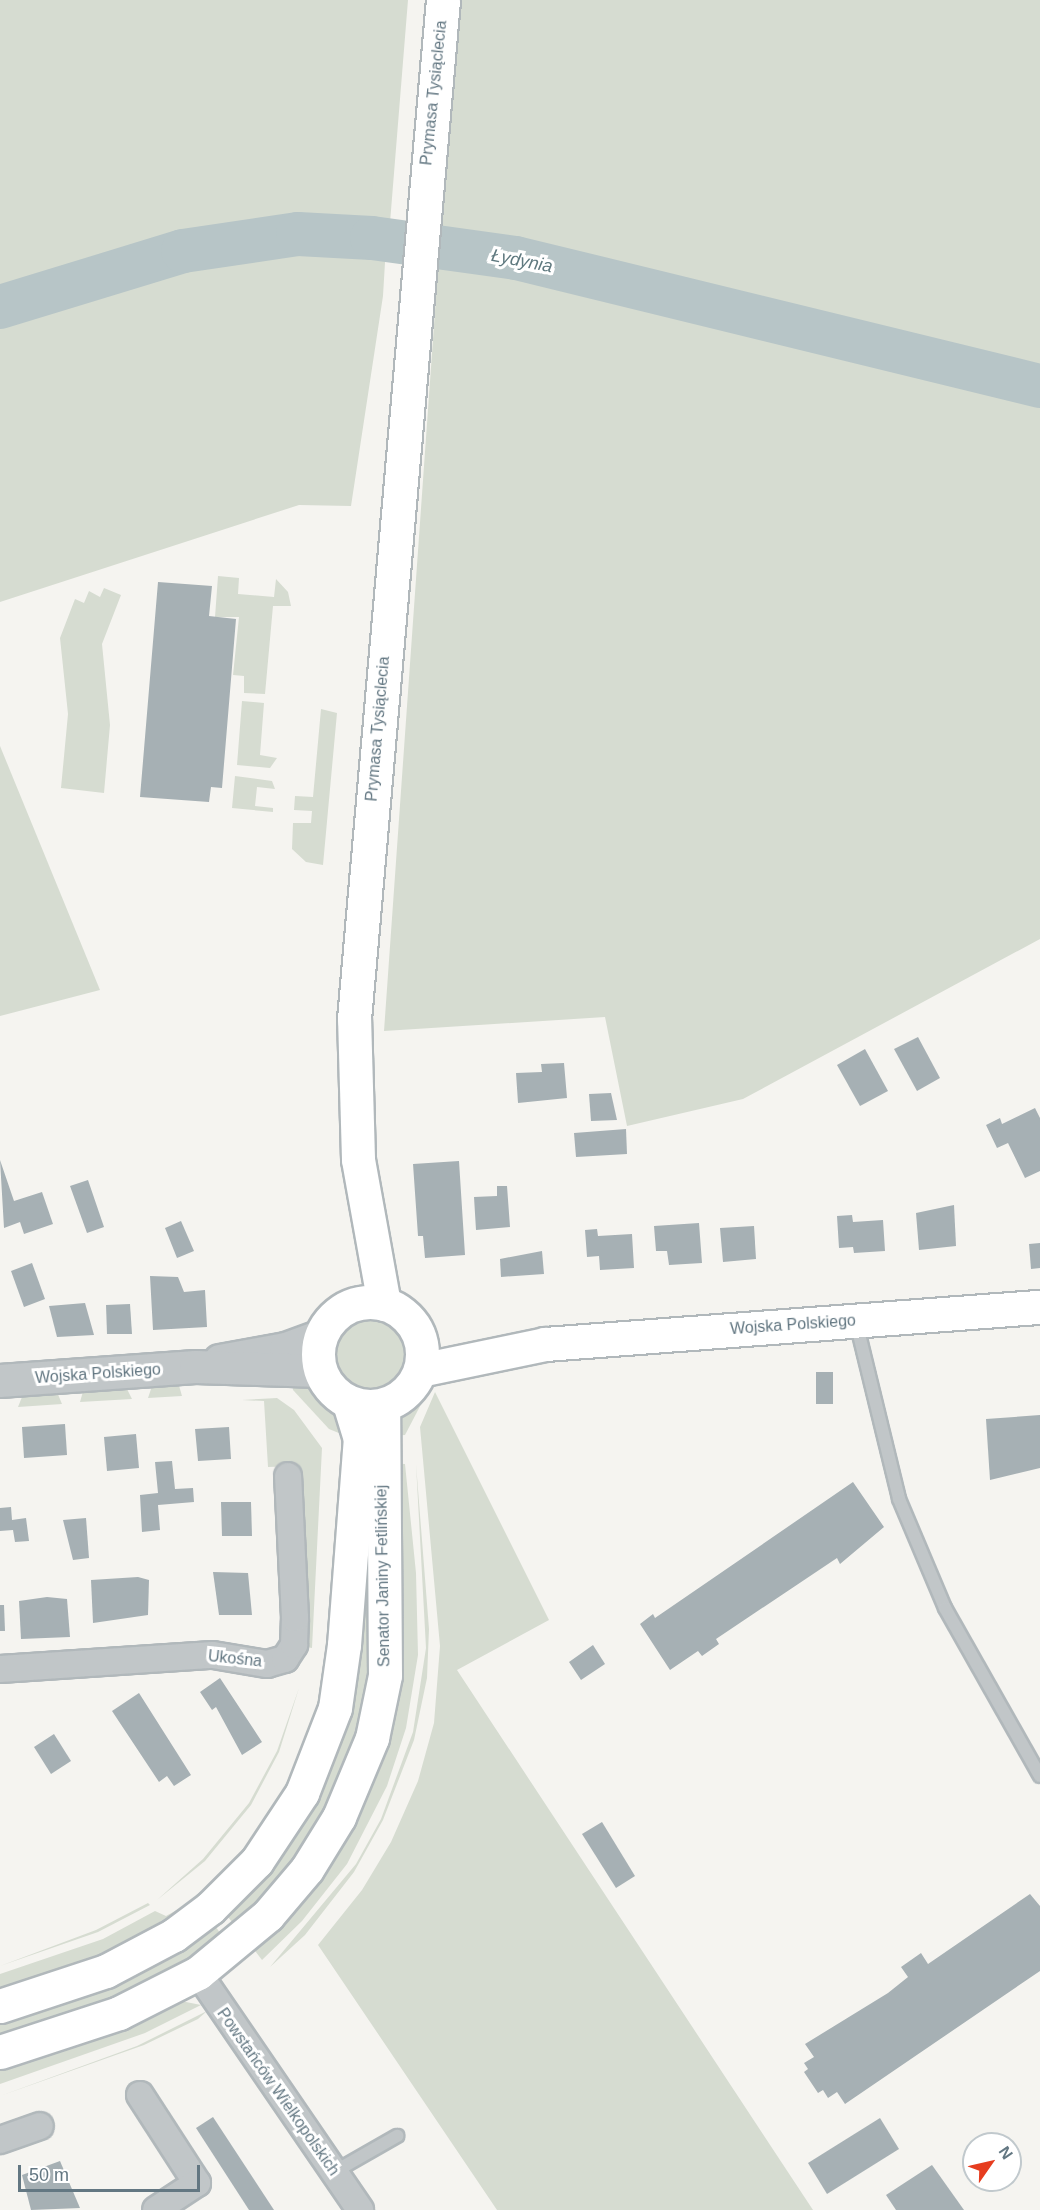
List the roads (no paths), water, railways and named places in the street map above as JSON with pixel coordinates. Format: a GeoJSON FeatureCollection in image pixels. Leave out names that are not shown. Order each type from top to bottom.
{"type":"FeatureCollection","features":[{"type":"Feature","properties":{"kind":"main road","name":"Prymasa Tysiąclecia"},"geometry":{"type":"LineString","coordinates":[[344,1309],[352,1292],[357,1159],[355,1008],[415,300],[443,0]]}},
{"type":"Feature","properties":{"kind":"main road","name":"Prymasa Tysiąclecia"},"geometry":{"type":"LineString","coordinates":[[357,1159],[384,1304]]}},
{"type":"Feature","properties":{"kind":"main road"},"geometry":{"type":"LineString","coordinates":[[363,1303],[384,1304],[403,1315],[418,1335],[420,1370],[408,1389],[382,1405],[349,1402],[333,1392],[320,1371],[321,1336],[344,1309],[363,1303]]}},
{"type":"Feature","properties":{"kind":"main road","name":"Wojska Polskiego"},"geometry":{"type":"LineString","coordinates":[[420,1370],[545,1344],[1040,1307]]}},
{"type":"Feature","properties":{"kind":"main road","name":"Wojska Polskiego"},"geometry":{"type":"LineString","coordinates":[[418,1335],[545,1344]]}},
{"type":"Feature","properties":{"kind":"main road","name":"Senator Janiny Fetlińskiej"},"geometry":{"type":"LineString","coordinates":[[0,2006],[106,1971],[174,1935],[210,1908],[257,1861],[302,1793],[335,1708],[344,1645],[360,1439],[349,1402]]}},
{"type":"Feature","properties":{"kind":"main road","name":"Senator Janiny Fetlińskiej"},"geometry":{"type":"LineString","coordinates":[[0,2052],[119,2013],[198,1973],[268,1915],[307,1869],[339,1817],[372,1738],[385,1675],[387,1642],[382,1405]]}},
{"type":"Feature","properties":{"kind":"street","name":"Wojska Polskiego"},"geometry":{"type":"LineString","coordinates":[[196,1367],[257,1351],[286,1349],[321,1336]]}},
{"type":"Feature","properties":{"kind":"street","name":"Wojska Polskiego"},"geometry":{"type":"LineString","coordinates":[[0,1381],[196,1367],[320,1371]]}},
{"type":"Feature","properties":{"kind":"street","name":"Ukośna"},"geometry":{"type":"LineString","coordinates":[[0,1669],[213,1655],[267,1664],[285,1659],[294,1645],[295,1618],[288,1476]]}},
{"type":"Feature","properties":{"kind":"street","name":"Powstańców Wielkopolskich"},"geometry":{"type":"LineString","coordinates":[[198,1973],[360,2210]]}},
{"type":"Feature","properties":{"kind":"street"},"geometry":{"type":"LineString","coordinates":[[140,2095],[197,2184],[156,2210]]}},
{"type":"Feature","properties":{"kind":"street"},"geometry":{"type":"LineString","coordinates":[[0,2140],[40,2126]]}},
{"type":"Feature","properties":{"kind":"lane"},"geometry":{"type":"LineString","coordinates":[[856,1320],[899,1499],[945,1608],[1040,1776]]}},
{"type":"Feature","properties":{"kind":"lane"},"geometry":{"type":"LineString","coordinates":[[333,2172],[397,2136]]}},
{"type":"Feature","properties":{"kind":"waterway","name":"Łydynia"},"geometry":{"type":"LineString","coordinates":[[0,307],[183,251],[298,234],[372,238],[516,258],[1040,386]]}}]}
